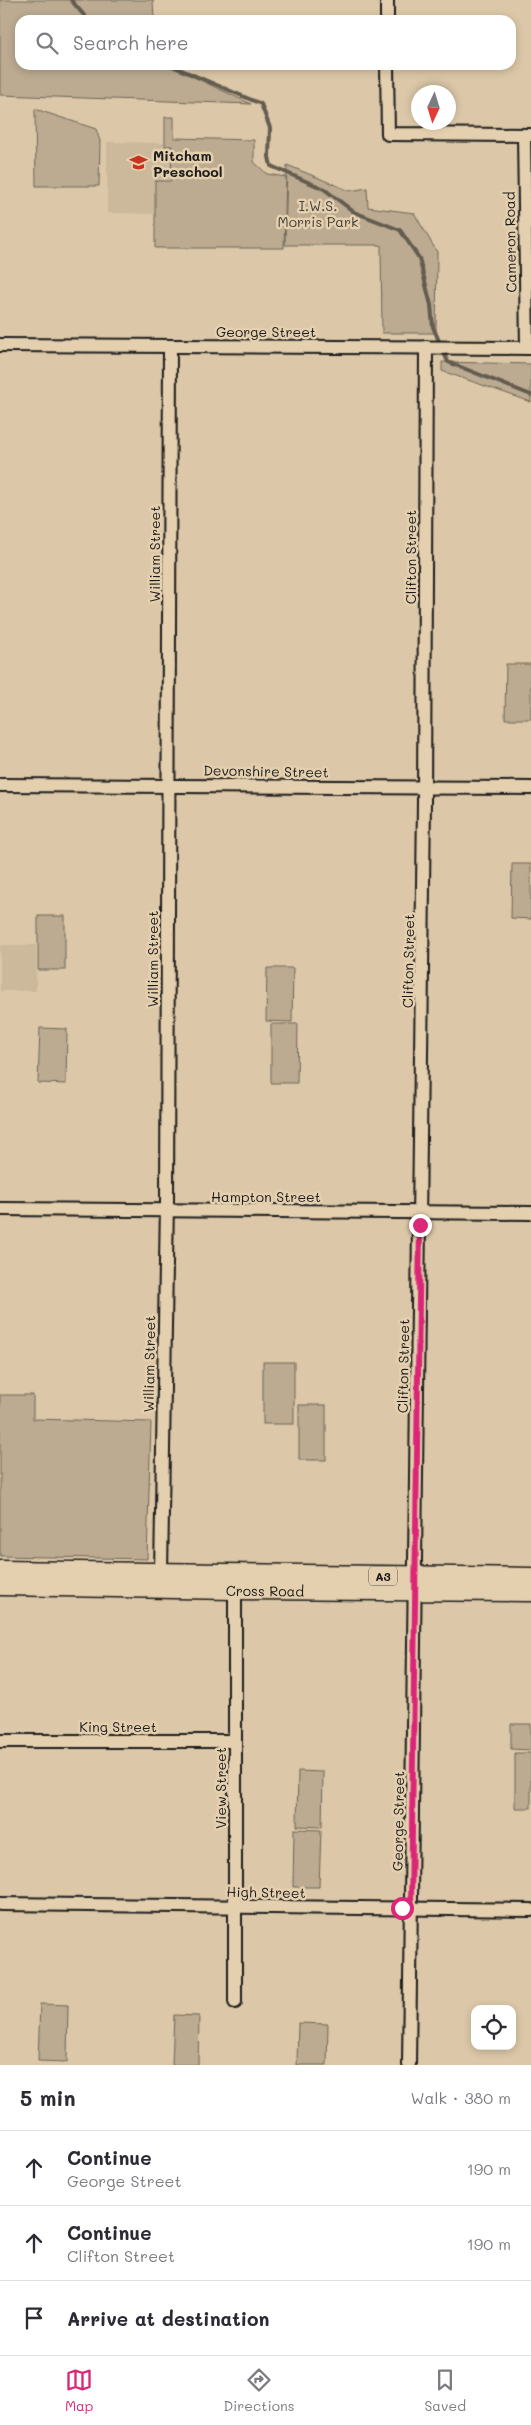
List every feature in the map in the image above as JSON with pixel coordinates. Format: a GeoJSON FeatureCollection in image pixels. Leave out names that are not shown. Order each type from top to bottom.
{"type":"FeatureCollection","features":[{"type":"Feature","properties":{"kind":"highway","name":"Cross Road"},"geometry":{"type":"LineString","coordinates":[[0,1570],[161,1573],[235,1582]]}},
{"type":"Feature","properties":{"kind":"highway","name":"Cross Road"},"geometry":{"type":"LineString","coordinates":[[416,1584],[531,1577]]}},
{"type":"Feature","properties":{"kind":"highway","name":"Cross Road"},"geometry":{"type":"LineString","coordinates":[[0,1586],[235,1582],[416,1584],[531,1592]]}},
{"type":"Feature","properties":{"kind":"street"},"geometry":{"type":"LineString","coordinates":[[387,0],[387,15]]}},
{"type":"Feature","properties":{"kind":"street"},"geometry":{"type":"LineString","coordinates":[[387,70],[388,134],[527,135]]}},
{"type":"Feature","properties":{"kind":"street","name":"Cameron Road"},"geometry":{"type":"LineString","coordinates":[[527,135],[529,348]]}},
{"type":"Feature","properties":{"kind":"street","name":"George Street"},"geometry":{"type":"LineString","coordinates":[[0,345],[529,348]]}},
{"type":"Feature","properties":{"kind":"street","name":"William Street"},"geometry":{"type":"LineString","coordinates":[[161,1573],[166,1210],[170,346]]}},
{"type":"Feature","properties":{"kind":"street","name":"Clifton Street"},"geometry":{"type":"LineString","coordinates":[[416,1584],[427,347]]}},
{"type":"Feature","properties":{"kind":"street","name":"Devonshire Street"},"geometry":{"type":"LineString","coordinates":[[0,784],[531,788]]}},
{"type":"Feature","properties":{"kind":"street","name":"Hampton Street"},"geometry":{"type":"LineString","coordinates":[[0,1209],[531,1213]]}},
{"type":"Feature","properties":{"kind":"street","name":"View Street"},"geometry":{"type":"LineString","coordinates":[[235,1582],[235,2002]]}},
{"type":"Feature","properties":{"kind":"street","name":"George Street"},"geometry":{"type":"LineString","coordinates":[[409,2065],[416,1584]]}},
{"type":"Feature","properties":{"kind":"street","name":"King Street"},"geometry":{"type":"LineString","coordinates":[[0,1741],[235,1741]]}},
{"type":"Feature","properties":{"kind":"street","name":"High Street"},"geometry":{"type":"LineString","coordinates":[[0,1904],[531,1910]]}},
{"type":"Feature","properties":{"kind":"shaded area","name":"Mitcham Preschool"},"geometry":{"type":"Polygon","coordinates":[[[107,142],[164,143],[165,146],[172,146],[171,181],[155,181],[155,214],[107,213],[107,142]]]}},
{"type":"Feature","properties":{"kind":"shaded area"},"geometry":{"type":"Polygon","coordinates":[[[0,945],[36,945],[36,991],[0,991],[0,945]]]}},
{"type":"Feature","properties":{"kind":"green space"},"geometry":{"type":"Polygon","coordinates":[[[0,0],[153,0],[154,15],[15,15],[15,70],[179,70],[251,104],[0,95],[0,0]]]}},
{"type":"Feature","properties":{"kind":"green space"},"geometry":{"type":"Polygon","coordinates":[[[35,109],[96,129],[100,141],[99,186],[36,186],[35,109]]]}},
{"type":"Feature","properties":{"kind":"green space"},"geometry":{"type":"Polygon","coordinates":[[[165,117],[174,117],[174,138],[254,140],[254,162],[267,174],[286,177],[284,248],[155,248],[155,181],[171,181],[172,146],[165,146],[165,117]]]}},
{"type":"Feature","properties":{"kind":"green space","name":"I.W.S. Morris Park"},"geometry":{"type":"Polygon","coordinates":[[[287,165],[350,191],[367,188],[368,207],[414,213],[437,252],[436,333],[382,333],[381,245],[285,245],[287,165]]]}},
{"type":"Feature","properties":{"kind":"green space"},"geometry":{"type":"Polygon","coordinates":[[[442,362],[531,364],[531,402],[442,371],[442,362]]]}},
{"type":"Feature","properties":{"kind":"green space"},"geometry":{"type":"Polygon","coordinates":[[[506,664],[531,664],[531,719],[505,719],[506,664]]]}},
{"type":"Feature","properties":{"kind":"green space"},"geometry":{"type":"Polygon","coordinates":[[[512,864],[531,864],[531,919],[511,918],[512,864]]]}},
{"type":"Feature","properties":{"kind":"green space"},"geometry":{"type":"Polygon","coordinates":[[[38,916],[65,916],[65,970],[38,970],[38,916]]]}},
{"type":"Feature","properties":{"kind":"green space"},"geometry":{"type":"Polygon","coordinates":[[[267,968],[293,968],[292,1022],[266,1021],[267,968]]]}},
{"type":"Feature","properties":{"kind":"green space"},"geometry":{"type":"Polygon","coordinates":[[[271,1024],[298,1024],[297,1083],[271,1083],[271,1024]]]}},
{"type":"Feature","properties":{"kind":"green space"},"geometry":{"type":"Polygon","coordinates":[[[40,1028],[67,1029],[66,1084],[38,1083],[40,1028]]]}},
{"type":"Feature","properties":{"kind":"green space"},"geometry":{"type":"Polygon","coordinates":[[[263,1362],[294,1362],[294,1424],[263,1424],[263,1362]]]}},
{"type":"Feature","properties":{"kind":"green space"},"geometry":{"type":"Polygon","coordinates":[[[0,1395],[33,1395],[33,1419],[151,1422],[147,1559],[0,1556],[0,1395]]]}},
{"type":"Feature","properties":{"kind":"green space"},"geometry":{"type":"Polygon","coordinates":[[[299,1405],[326,1405],[326,1460],[299,1460],[299,1405]]]}},
{"type":"Feature","properties":{"kind":"green space"},"geometry":{"type":"Polygon","coordinates":[[[511,1724],[531,1724],[531,1750],[511,1749],[511,1724]]]}},
{"type":"Feature","properties":{"kind":"green space"},"geometry":{"type":"Polygon","coordinates":[[[515,1753],[531,1753],[531,1808],[515,1808],[515,1753]]]}},
{"type":"Feature","properties":{"kind":"green space"},"geometry":{"type":"Polygon","coordinates":[[[298,1771],[323,1772],[322,1827],[297,1826],[298,1771]]]}},
{"type":"Feature","properties":{"kind":"green space"},"geometry":{"type":"Polygon","coordinates":[[[294,1829],[321,1830],[319,1887],[293,1887],[294,1829]]]}},
{"type":"Feature","properties":{"kind":"green space"},"geometry":{"type":"Polygon","coordinates":[[[40,2004],[68,2005],[67,2062],[38,2061],[40,2004]]]}},
{"type":"Feature","properties":{"kind":"green space"},"geometry":{"type":"Polygon","coordinates":[[[174,2015],[199,2016],[198,2065],[172,2065],[174,2015]]]}},
{"type":"Feature","properties":{"kind":"green space"},"geometry":{"type":"Polygon","coordinates":[[[298,2023],[328,2024],[327,2065],[297,2065],[298,2023]]]}},
{"type":"Feature","properties":{"kind":"waterway"},"geometry":{"type":"LineString","coordinates":[[71,0],[84,15]]}},
{"type":"Feature","properties":{"kind":"waterway"},"geometry":{"type":"LineString","coordinates":[[182,70],[261,104],[270,128],[269,157],[271,166],[324,189],[354,212],[400,230],[419,258],[431,305],[433,327],[448,362],[531,395]]}},
{"type":"Feature","properties":{"kind":"place","name":"Mitcham Preschool"},"geometry":{"type":"Point","coordinates":[139,163]}},
{"type":"Feature","properties":{"kind":"route"},"geometry":{"type":"LineString","coordinates":[[402,1908],[411,1908],[420,1225]]}}]}
